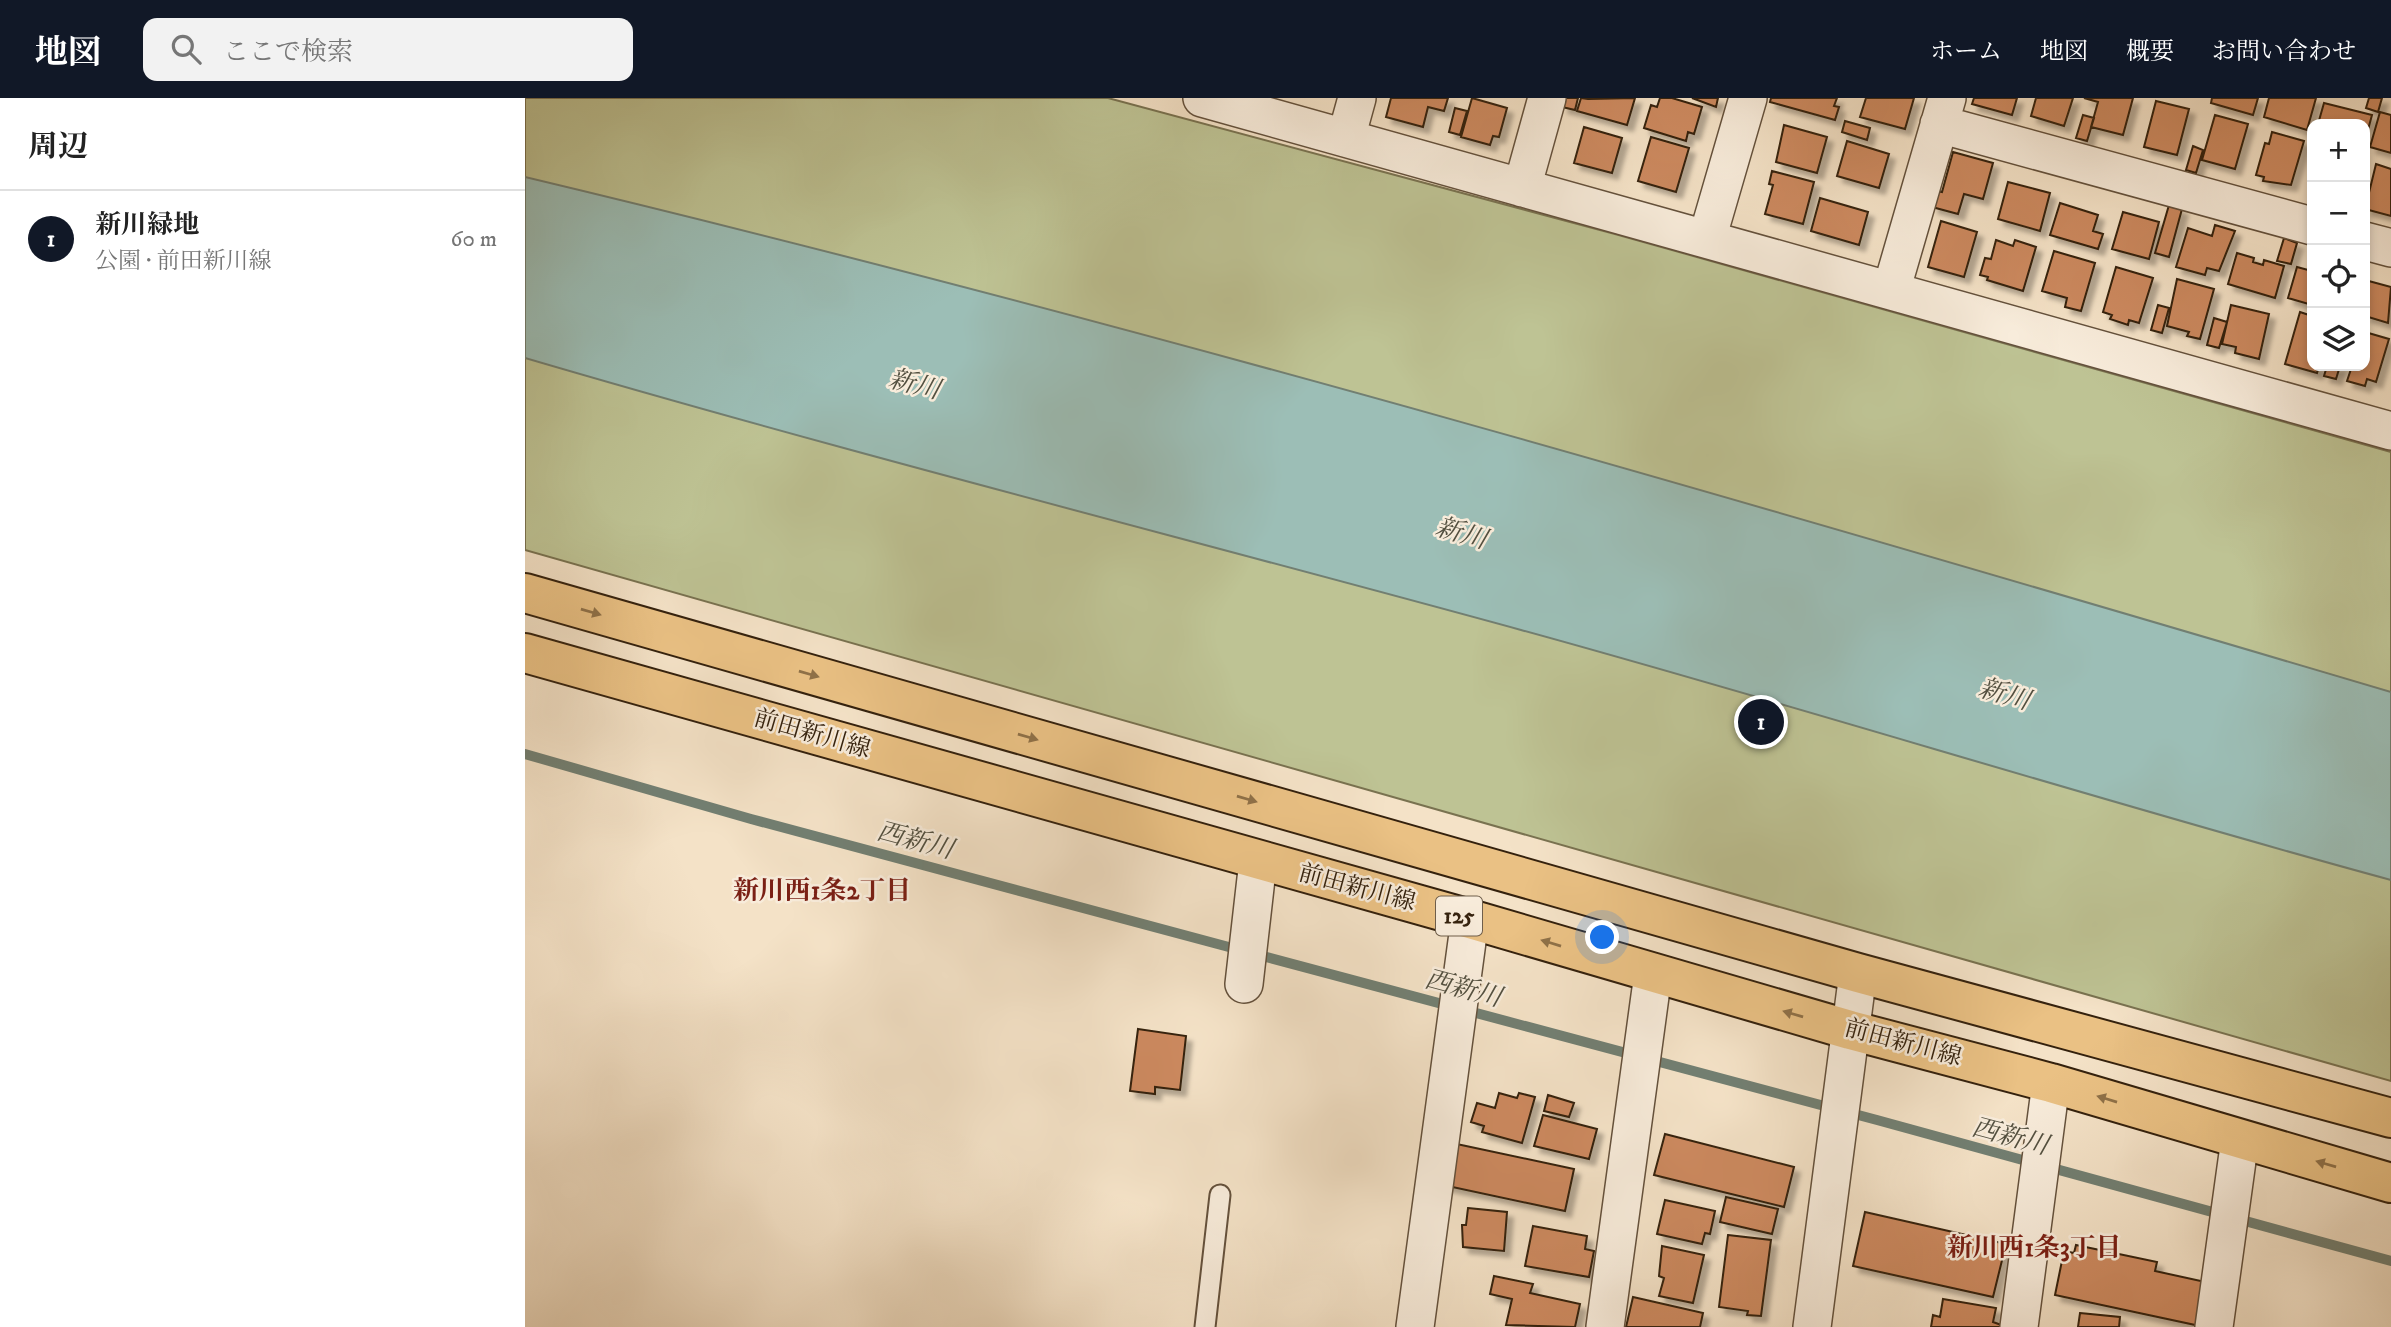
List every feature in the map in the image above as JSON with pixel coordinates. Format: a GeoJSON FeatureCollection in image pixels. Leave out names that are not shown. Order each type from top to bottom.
{"type":"FeatureCollection","features":[{"type":"Feature","properties":{"kind":"main road","name":"125"},"geometry":{"type":"LineString","coordinates":[[525,593],[1858,973],[2391,1118]]}},
{"type":"Feature","properties":{"kind":"main road","name":"前田新川線"},"geometry":{"type":"LineString","coordinates":[[525,653],[1470,919],[1850,1030],[2051,1083],[2391,1183]]}},
{"type":"Feature","properties":{"kind":"street"},"geometry":{"type":"LineString","coordinates":[[1202,98],[2391,431]]}},
{"type":"Feature","properties":{"kind":"street"},"geometry":{"type":"LineString","coordinates":[[1346,138],[1357,98]]}},
{"type":"Feature","properties":{"kind":"street"},"geometry":{"type":"LineString","coordinates":[[1522,188],[1547,98]]}},
{"type":"Feature","properties":{"kind":"street"},"geometry":{"type":"LineString","coordinates":[[1707,239],[1748,98]]}},
{"type":"Feature","properties":{"kind":"street"},"geometry":{"type":"LineString","coordinates":[[1891,291],[1943,111],[2307,224]]}},
{"type":"Feature","properties":{"kind":"street"},"geometry":{"type":"LineString","coordinates":[[2370,242],[2391,248]]}},
{"type":"Feature","properties":{"kind":"street"},"geometry":{"type":"LineString","coordinates":[[1244,984],[1258,861]]}},
{"type":"Feature","properties":{"kind":"street"},"geometry":{"type":"LineString","coordinates":[[1415,1327],[1470,919]]}},
{"type":"Feature","properties":{"kind":"street"},"geometry":{"type":"LineString","coordinates":[[1812,1327],[1858,973]]}},
{"type":"Feature","properties":{"kind":"street"},"geometry":{"type":"LineString","coordinates":[[1605,1327],[1653,974]]}},
{"type":"Feature","properties":{"kind":"street"},"geometry":{"type":"LineString","coordinates":[[2019,1327],[2051,1083]]}},
{"type":"Feature","properties":{"kind":"street"},"geometry":{"type":"LineString","coordinates":[[2214,1327],[2240,1139]]}},
{"type":"Feature","properties":{"kind":"lane"},"geometry":{"type":"LineString","coordinates":[[1205,1327],[1220,1195]]}},
{"type":"Feature","properties":{"kind":"green space"},"geometry":{"type":"Polygon","coordinates":[[[525,98],[1108,98],[1615,234],[2391,452],[2391,1081],[525,550],[525,98]]]}},
{"type":"Feature","properties":{"kind":"water","name":"新川"},"geometry":{"type":"Polygon","coordinates":[[[525,177],[994,295],[1461,422],[1927,555],[2391,692],[2391,880],[1630,660],[898,463],[525,358],[525,177]]]}},
{"type":"Feature","properties":{"kind":"building"},"geometry":{"type":"Polygon","coordinates":[[[1391,98],[1448,98],[1444,111],[1428,107],[1423,127],[1386,117],[1391,98]]]}},
{"type":"Feature","properties":{"kind":"building"},"geometry":{"type":"Polygon","coordinates":[[[1472,98],[1507,108],[1499,137],[1493,136],[1490,145],[1461,137],[1472,98]]]}},
{"type":"Feature","properties":{"kind":"building"},"geometry":{"type":"Polygon","coordinates":[[[1564,98],[1578,98],[1575,110],[1562,107],[1564,98]]]}},
{"type":"Feature","properties":{"kind":"building"},"geometry":{"type":"Polygon","coordinates":[[[1581,98],[1635,98],[1627,125],[1577,111],[1581,98]]]}},
{"type":"Feature","properties":{"kind":"building"},"geometry":{"type":"Polygon","coordinates":[[[1660,98],[1672,98],[1702,107],[1694,134],[1688,132],[1686,141],[1644,128],[1651,105],[1657,107],[1660,98]]]}},
{"type":"Feature","properties":{"kind":"building"},"geometry":{"type":"Polygon","coordinates":[[[1692,98],[1718,98],[1716,107],[1692,98]]]}},
{"type":"Feature","properties":{"kind":"building"},"geometry":{"type":"Polygon","coordinates":[[[1771,98],[1837,98],[1834,106],[1839,107],[1835,120],[1770,102],[1771,98]]]}},
{"type":"Feature","properties":{"kind":"building"},"geometry":{"type":"Polygon","coordinates":[[[1866,98],[1914,98],[1905,129],[1860,117],[1866,98]]]}},
{"type":"Feature","properties":{"kind":"building"},"geometry":{"type":"Polygon","coordinates":[[[1974,98],[2017,98],[2012,115],[1972,104],[1974,98]]]}},
{"type":"Feature","properties":{"kind":"building"},"geometry":{"type":"Polygon","coordinates":[[[2036,98],[2073,98],[2064,126],[2031,116],[2036,98]]]}},
{"type":"Feature","properties":{"kind":"building"},"geometry":{"type":"Polygon","coordinates":[[[2084,98],[2133,98],[2123,135],[2091,127],[2098,102],[2084,98]]]}},
{"type":"Feature","properties":{"kind":"building"},"geometry":{"type":"Polygon","coordinates":[[[2212,98],[2258,98],[2253,115],[2211,103],[2212,98]]]}},
{"type":"Feature","properties":{"kind":"building"},"geometry":{"type":"Polygon","coordinates":[[[2269,98],[2316,98],[2310,119],[2307,119],[2307,130],[2264,117],[2269,98]]]}},
{"type":"Feature","properties":{"kind":"building"},"geometry":{"type":"Polygon","coordinates":[[[2369,98],[2382,98],[2378,112],[2366,108],[2369,98]]]}},
{"type":"Feature","properties":{"kind":"building"},"geometry":{"type":"Polygon","coordinates":[[[2156,101],[2189,109],[2177,155],[2144,147],[2156,101]]]}},
{"type":"Feature","properties":{"kind":"building"},"geometry":{"type":"Polygon","coordinates":[[[2324,103],[2372,115],[2370,122],[2370,119],[2319,119],[2324,103]]]}},
{"type":"Feature","properties":{"kind":"building"},"geometry":{"type":"Polygon","coordinates":[[[1455,108],[1467,111],[1460,135],[1449,132],[1455,108]]]}},
{"type":"Feature","properties":{"kind":"building"},"geometry":{"type":"Polygon","coordinates":[[[2380,112],[2391,115],[2391,153],[2370,147],[2380,112]]]}},
{"type":"Feature","properties":{"kind":"building"},"geometry":{"type":"Polygon","coordinates":[[[2083,115],[2094,118],[2087,141],[2076,138],[2083,115]]]}},
{"type":"Feature","properties":{"kind":"building"},"geometry":{"type":"Polygon","coordinates":[[[2215,115],[2248,124],[2235,169],[2202,160],[2215,115]]]}},
{"type":"Feature","properties":{"kind":"building"},"geometry":{"type":"Polygon","coordinates":[[[1845,121],[1870,128],[1867,140],[1842,132],[1845,121]]]}},
{"type":"Feature","properties":{"kind":"building"},"geometry":{"type":"Polygon","coordinates":[[[1784,125],[1827,137],[1817,173],[1776,162],[1784,125]]]}},
{"type":"Feature","properties":{"kind":"building"},"geometry":{"type":"Polygon","coordinates":[[[1584,127],[1622,138],[1612,173],[1574,163],[1584,127]]]}},
{"type":"Feature","properties":{"kind":"building"},"geometry":{"type":"Polygon","coordinates":[[[2272,132],[2304,141],[2291,185],[2263,181],[2264,177],[2256,175],[2265,143],[2269,144],[2272,132]]]}},
{"type":"Feature","properties":{"kind":"building"},"geometry":{"type":"Polygon","coordinates":[[[1651,137],[1689,148],[1676,192],[1638,181],[1651,137]]]}},
{"type":"Feature","properties":{"kind":"building"},"geometry":{"type":"Polygon","coordinates":[[[1847,141],[1889,154],[1879,188],[1837,176],[1847,141]]]}},
{"type":"Feature","properties":{"kind":"building"},"geometry":{"type":"Polygon","coordinates":[[[2193,146],[2203,150],[2196,173],[2186,170],[2193,146]]]}},
{"type":"Feature","properties":{"kind":"building"},"geometry":{"type":"Polygon","coordinates":[[[1953,152],[1993,163],[1983,199],[1964,194],[1958,214],[1932,207],[1936,191],[1942,192],[1953,152]]]}},
{"type":"Feature","properties":{"kind":"building"},"geometry":{"type":"Polygon","coordinates":[[[2376,164],[2391,169],[2391,216],[2370,210],[2370,189],[2376,164]]]}},
{"type":"Feature","properties":{"kind":"building"},"geometry":{"type":"Polygon","coordinates":[[[1772,171],[1814,182],[1803,224],[1765,214],[1773,185],[1769,184],[1772,171]]]}},
{"type":"Feature","properties":{"kind":"building"},"geometry":{"type":"Polygon","coordinates":[[[2008,182],[2050,193],[2040,231],[1998,219],[2008,182]]]}},
{"type":"Feature","properties":{"kind":"building"},"geometry":{"type":"Polygon","coordinates":[[[1820,198],[1868,212],[1859,245],[1811,231],[1820,198]]]}},
{"type":"Feature","properties":{"kind":"building"},"geometry":{"type":"Polygon","coordinates":[[[2060,203],[2098,215],[2093,231],[2103,234],[2098,249],[2050,235],[2060,203]]]}},
{"type":"Feature","properties":{"kind":"building"},"geometry":{"type":"Polygon","coordinates":[[[2169,205],[2182,209],[2169,257],[2155,253],[2169,205]]]}},
{"type":"Feature","properties":{"kind":"building"},"geometry":{"type":"Polygon","coordinates":[[[2123,212],[2159,222],[2149,259],[2112,249],[2123,212]]]}},
{"type":"Feature","properties":{"kind":"building"},"geometry":{"type":"Polygon","coordinates":[[[1941,221],[1977,232],[1964,277],[1928,267],[1941,221]]]}},
{"type":"Feature","properties":{"kind":"building"},"geometry":{"type":"Polygon","coordinates":[[[2215,225],[2235,231],[2219,271],[2207,268],[2205,275],[2176,267],[2188,228],[2212,236],[2215,225]]]}},
{"type":"Feature","properties":{"kind":"building"},"geometry":{"type":"Polygon","coordinates":[[[2284,238],[2297,243],[2291,264],[2277,261],[2284,238]]]}},
{"type":"Feature","properties":{"kind":"building"},"geometry":{"type":"Polygon","coordinates":[[[1996,240],[2013,246],[2015,240],[2036,247],[2023,291],[1987,280],[1988,277],[1980,275],[1985,258],[1991,259],[1996,240]]]}},
{"type":"Feature","properties":{"kind":"building"},"geometry":{"type":"Polygon","coordinates":[[[2054,251],[2095,263],[2081,311],[2065,307],[2067,298],[2042,291],[2054,251]]]}},
{"type":"Feature","properties":{"kind":"building"},"geometry":{"type":"Polygon","coordinates":[[[2237,253],[2254,258],[2253,262],[2263,265],[2264,260],[2284,266],[2275,298],[2228,284],[2237,253]]]}},
{"type":"Feature","properties":{"kind":"building"},"geometry":{"type":"Polygon","coordinates":[[[2116,267],[2153,278],[2139,323],[2129,320],[2128,325],[2110,319],[2112,315],[2103,312],[2116,267]]]}},
{"type":"Feature","properties":{"kind":"building"},"geometry":{"type":"Polygon","coordinates":[[[2297,267],[2307,270],[2307,304],[2288,298],[2297,267]]]}},
{"type":"Feature","properties":{"kind":"building"},"geometry":{"type":"Polygon","coordinates":[[[2177,279],[2214,289],[2200,339],[2187,336],[2189,332],[2167,326],[2177,279]]]}},
{"type":"Feature","properties":{"kind":"building"},"geometry":{"type":"Polygon","coordinates":[[[2370,281],[2391,287],[2388,323],[2370,318],[2370,281]]]}},
{"type":"Feature","properties":{"kind":"building"},"geometry":{"type":"Polygon","coordinates":[[[2158,305],[2169,308],[2162,333],[2151,330],[2158,305]]]}},
{"type":"Feature","properties":{"kind":"building"},"geometry":{"type":"Polygon","coordinates":[[[2231,305],[2269,314],[2259,359],[2235,353],[2236,347],[2222,344],[2231,305]]]}},
{"type":"Feature","properties":{"kind":"building"},"geometry":{"type":"Polygon","coordinates":[[[2300,312],[2307,314],[2307,370],[2285,364],[2300,312]]]}},
{"type":"Feature","properties":{"kind":"building"},"geometry":{"type":"Polygon","coordinates":[[[2214,318],[2227,322],[2219,348],[2207,345],[2214,318]]]}},
{"type":"Feature","properties":{"kind":"building"},"geometry":{"type":"Polygon","coordinates":[[[2370,333],[2389,339],[2376,382],[2367,379],[2365,386],[2347,381],[2350,371],[2370,371],[2370,333]]]}},
{"type":"Feature","properties":{"kind":"building"},"geometry":{"type":"Polygon","coordinates":[[[2326,371],[2338,371],[2336,379],[2324,376],[2326,371]]]}},
{"type":"Feature","properties":{"kind":"building"},"geometry":{"type":"Polygon","coordinates":[[[1138,1029],[1186,1036],[1180,1090],[1155,1087],[1155,1094],[1130,1091],[1138,1029]]]}},
{"type":"Feature","properties":{"kind":"building"},"geometry":{"type":"Polygon","coordinates":[[[1499,1093],[1517,1098],[1519,1093],[1535,1097],[1522,1143],[1482,1132],[1484,1126],[1471,1122],[1477,1103],[1495,1108],[1499,1093]]]}},
{"type":"Feature","properties":{"kind":"building"},"geometry":{"type":"Polygon","coordinates":[[[1548,1095],[1574,1103],[1569,1117],[1544,1111],[1548,1095]]]}},
{"type":"Feature","properties":{"kind":"building"},"geometry":{"type":"Polygon","coordinates":[[[1543,1115],[1597,1129],[1589,1159],[1534,1146],[1543,1115]]]}},
{"type":"Feature","properties":{"kind":"building"},"geometry":{"type":"Polygon","coordinates":[[[1665,1134],[1794,1167],[1784,1207],[1654,1175],[1665,1134]]]}},
{"type":"Feature","properties":{"kind":"building"},"geometry":{"type":"Polygon","coordinates":[[[1452,1143],[1574,1169],[1565,1211],[1443,1185],[1452,1143]]]}},
{"type":"Feature","properties":{"kind":"building"},"geometry":{"type":"Polygon","coordinates":[[[1726,1197],[1778,1209],[1772,1234],[1720,1222],[1726,1197]]]}},
{"type":"Feature","properties":{"kind":"building"},"geometry":{"type":"Polygon","coordinates":[[[1665,1200],[1715,1211],[1710,1234],[1705,1233],[1702,1244],[1657,1234],[1665,1200]]]}},
{"type":"Feature","properties":{"kind":"building"},"geometry":{"type":"Polygon","coordinates":[[[1468,1208],[1507,1212],[1504,1251],[1463,1247],[1462,1225],[1466,1225],[1468,1208]]]}},
{"type":"Feature","properties":{"kind":"building"},"geometry":{"type":"Polygon","coordinates":[[[1865,1212],[2006,1244],[1993,1297],[1853,1266],[1865,1212]]]}},
{"type":"Feature","properties":{"kind":"building"},"geometry":{"type":"Polygon","coordinates":[[[1533,1226],[1587,1236],[1585,1249],[1594,1251],[1589,1277],[1525,1266],[1533,1226]]]}},
{"type":"Feature","properties":{"kind":"building"},"geometry":{"type":"Polygon","coordinates":[[[1728,1235],[1771,1240],[1761,1316],[1747,1315],[1748,1311],[1719,1307],[1728,1235]]]}},
{"type":"Feature","properties":{"kind":"building"},"geometry":{"type":"Polygon","coordinates":[[[2076,1245],[2157,1262],[2155,1271],[2210,1283],[2200,1326],[2055,1295],[2064,1251],[2074,1253],[2076,1245]]]}},
{"type":"Feature","properties":{"kind":"building"},"geometry":{"type":"Polygon","coordinates":[[[1662,1246],[1704,1255],[1693,1303],[1659,1296],[1664,1278],[1659,1276],[1662,1246]]]}},
{"type":"Feature","properties":{"kind":"building"},"geometry":{"type":"Polygon","coordinates":[[[1494,1276],[1533,1284],[1530,1293],[1580,1304],[1575,1327],[1506,1325],[1512,1299],[1490,1294],[1494,1276]]]}},
{"type":"Feature","properties":{"kind":"building"},"geometry":{"type":"Polygon","coordinates":[[[1633,1297],[1703,1313],[1700,1327],[1626,1327],[1633,1297]]]}},
{"type":"Feature","properties":{"kind":"building"},"geometry":{"type":"Polygon","coordinates":[[[1943,1299],[1996,1308],[1993,1322],[2007,1327],[1931,1327],[1933,1315],[1940,1317],[1943,1299]]]}},
{"type":"Feature","properties":{"kind":"building"},"geometry":{"type":"Polygon","coordinates":[[[2080,1313],[2120,1317],[2119,1327],[2078,1327],[2080,1313]]]}},
{"type":"Feature","properties":{"kind":"waterway","name":"西新川"},"geometry":{"type":"LineString","coordinates":[[525,754],[751,819],[1240,950]]}},
{"type":"Feature","properties":{"kind":"waterway","name":"西新川"},"geometry":{"type":"LineString","coordinates":[[1255,954],[2391,1261]]}},
{"type":"Feature","properties":{"kind":"place","name":"新川緑地"},"geometry":{"type":"Point","coordinates":[1761,722]}},
{"type":"Feature","properties":{"kind":"district","name":"新川西1条2丁目"},"geometry":{"type":"Point","coordinates":[822,891]}},
{"type":"Feature","properties":{"kind":"district","name":"新川西1条3丁目"},"geometry":{"type":"Point","coordinates":[2034,1248]}}]}
